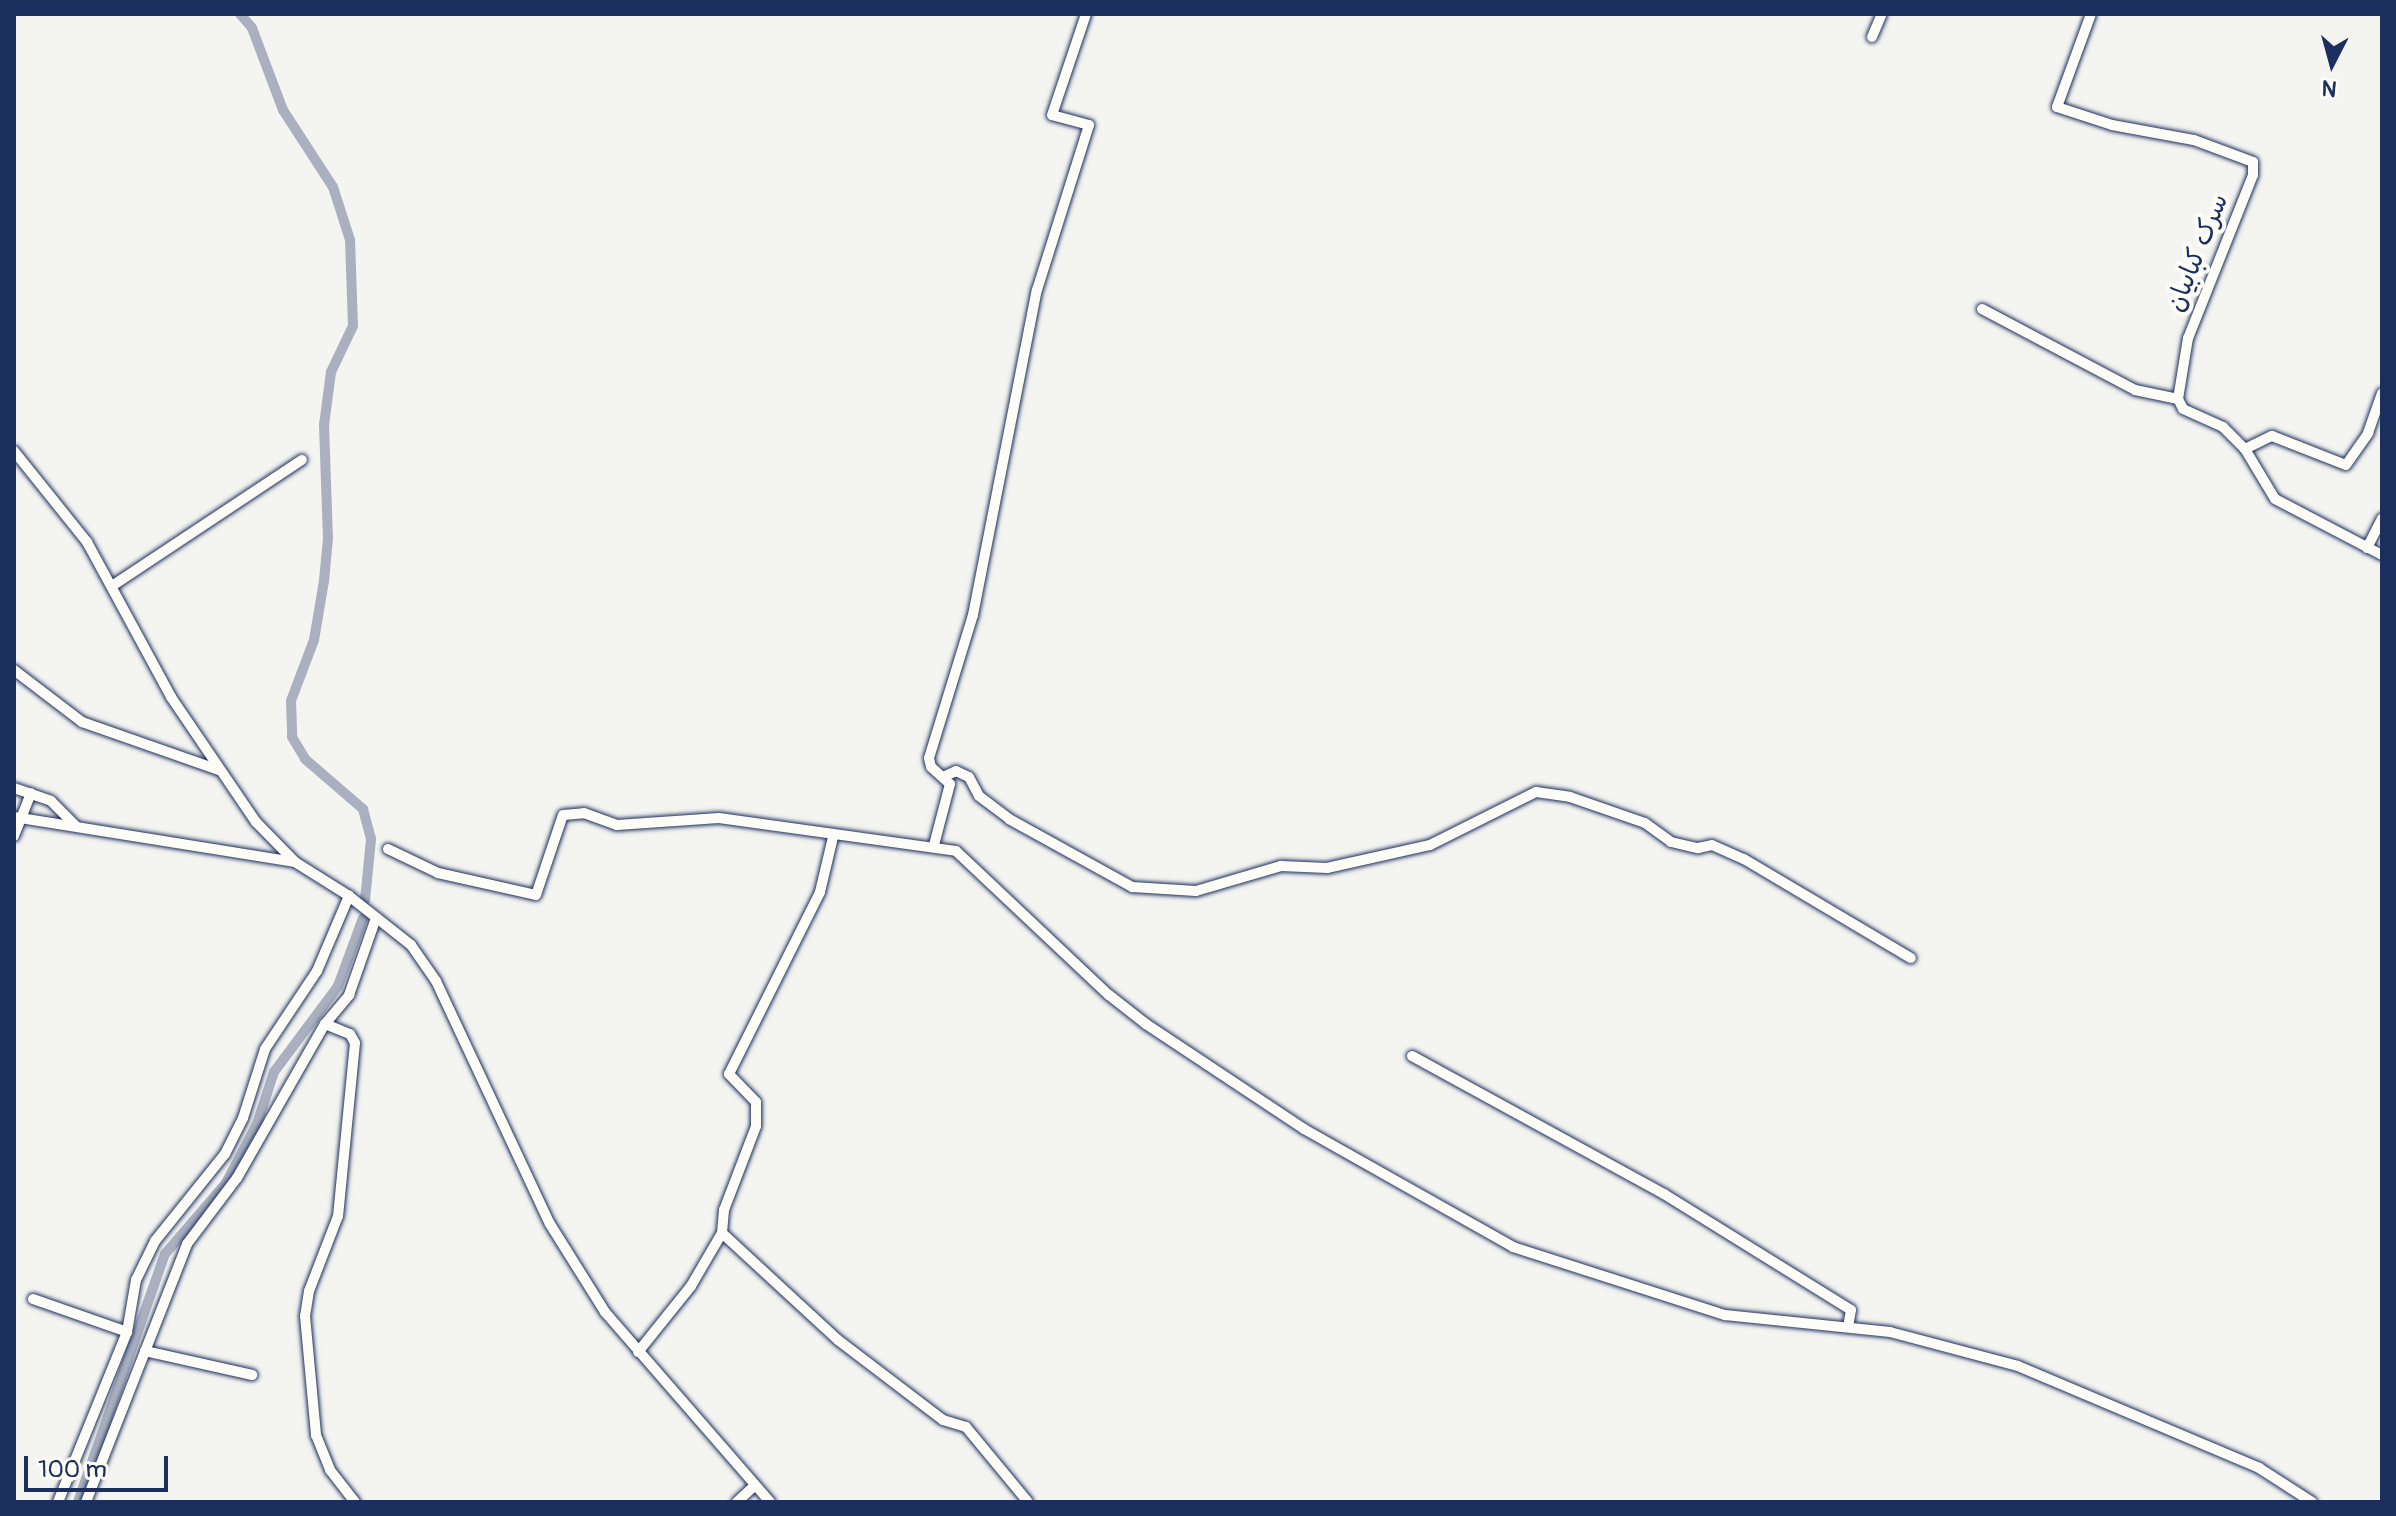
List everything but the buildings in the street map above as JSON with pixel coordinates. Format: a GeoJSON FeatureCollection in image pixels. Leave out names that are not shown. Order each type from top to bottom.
{"type":"FeatureCollection","features":[{"type":"Feature","properties":{"kind":"street"},"geometry":{"type":"LineString","coordinates":[[934,845],[949,792],[945,776],[931,767],[929,758],[973,615],[1037,290],[1089,125],[1052,115],[1086,14]]}},
{"type":"Feature","properties":{"kind":"street"},"geometry":{"type":"LineString","coordinates":[[1872,37],[1882,14]]}},
{"type":"Feature","properties":{"kind":"street","name":"سرک کبابیان"},"geometry":{"type":"LineString","coordinates":[[2091,14],[2057,107],[2112,125],[2194,140],[2253,162],[2253,175],[2188,338],[2178,399]]}},
{"type":"Feature","properties":{"kind":"street"},"geometry":{"type":"LineString","coordinates":[[1982,309],[2135,390],[2178,399],[2183,409],[2223,427],[2245,449],[2275,499],[2382,555]]}},
{"type":"Feature","properties":{"kind":"street"},"geometry":{"type":"LineString","coordinates":[[2245,449],[2272,436],[2346,465],[2368,433],[2382,393]]}},
{"type":"Feature","properties":{"kind":"street"},"geometry":{"type":"LineString","coordinates":[[14,451],[87,542],[171,697],[256,822],[295,862],[349,896],[411,945],[436,981],[550,1224],[605,1312],[770,1502]]}},
{"type":"Feature","properties":{"kind":"street"},"geometry":{"type":"LineString","coordinates":[[112,586],[302,460]]}},
{"type":"Feature","properties":{"kind":"street"},"geometry":{"type":"LineString","coordinates":[[2367,548],[2382,519]]}},
{"type":"Feature","properties":{"kind":"street"},"geometry":{"type":"LineString","coordinates":[[14,670],[82,722],[219,770]]}},
{"type":"Feature","properties":{"kind":"street"},"geometry":{"type":"LineString","coordinates":[[945,776],[956,771],[969,777],[979,796],[1009,819],[1132,887],[1196,891],[1281,866],[1327,868],[1430,845],[1536,792],[1570,797],[1645,823],[1671,842],[1698,848],[1712,845],[1744,859],[1911,958]]}},
{"type":"Feature","properties":{"kind":"street"},"geometry":{"type":"LineString","coordinates":[[14,788],[51,801],[77,827]]}},
{"type":"Feature","properties":{"kind":"street"},"geometry":{"type":"LineString","coordinates":[[14,836],[17,818],[31,793]]}},
{"type":"Feature","properties":{"kind":"street"},"geometry":{"type":"LineString","coordinates":[[388,849],[438,873],[536,895],[563,815],[584,813],[617,825],[719,818],[833,837],[934,845],[956,851],[1109,995],[1146,1024],[1304,1129],[1513,1247],[1725,1315],[1848,1327],[2018,1366],[2259,1468],[2297,1499],[2312,1502]]}},
{"type":"Feature","properties":{"kind":"street"},"geometry":{"type":"LineString","coordinates":[[17,818],[295,862]]}},
{"type":"Feature","properties":{"kind":"street"},"geometry":{"type":"LineString","coordinates":[[638,1352],[691,1286],[722,1233],[724,1210],[756,1126],[756,1102],[729,1074],[820,892],[833,837]]}},
{"type":"Feature","properties":{"kind":"street"},"geometry":{"type":"LineString","coordinates":[[58,1502],[127,1332],[136,1280],[155,1241],[225,1154],[243,1118],[265,1049],[317,971],[349,896]]}},
{"type":"Feature","properties":{"kind":"street"},"geometry":{"type":"LineString","coordinates":[[86,1502],[187,1244],[237,1178],[325,1024],[349,995],[376,918]]}},
{"type":"Feature","properties":{"kind":"street"},"geometry":{"type":"LineString","coordinates":[[325,1024],[350,1034],[355,1043],[338,1216],[309,1291],[305,1316],[316,1435],[330,1470],[355,1502]]}},
{"type":"Feature","properties":{"kind":"street"},"geometry":{"type":"LineString","coordinates":[[1412,1056],[1664,1194],[1851,1310],[1848,1327]]}},
{"type":"Feature","properties":{"kind":"street"},"geometry":{"type":"LineString","coordinates":[[722,1233],[838,1340],[943,1420],[966,1427],[1028,1502]]}},
{"type":"Feature","properties":{"kind":"street"},"geometry":{"type":"LineString","coordinates":[[33,1299],[127,1332]]}},
{"type":"Feature","properties":{"kind":"street"},"geometry":{"type":"LineString","coordinates":[[145,1351],[252,1375]]}},
{"type":"Feature","properties":{"kind":"street"},"geometry":{"type":"LineString","coordinates":[[737,1502],[754,1486]]}},
{"type":"Feature","properties":{"kind":"waterway"},"geometry":{"type":"LineString","coordinates":[[240,14],[252,28],[283,110],[333,187],[350,240],[353,326],[331,372],[324,425],[328,538],[324,581],[314,640],[291,701],[292,737],[305,759],[363,809],[371,839],[365,900]]}},
{"type":"Feature","properties":{"kind":"waterway"},"geometry":{"type":"LineString","coordinates":[[78,1502],[165,1254],[226,1183],[257,1124],[274,1072],[338,986],[363,918]]}}]}
